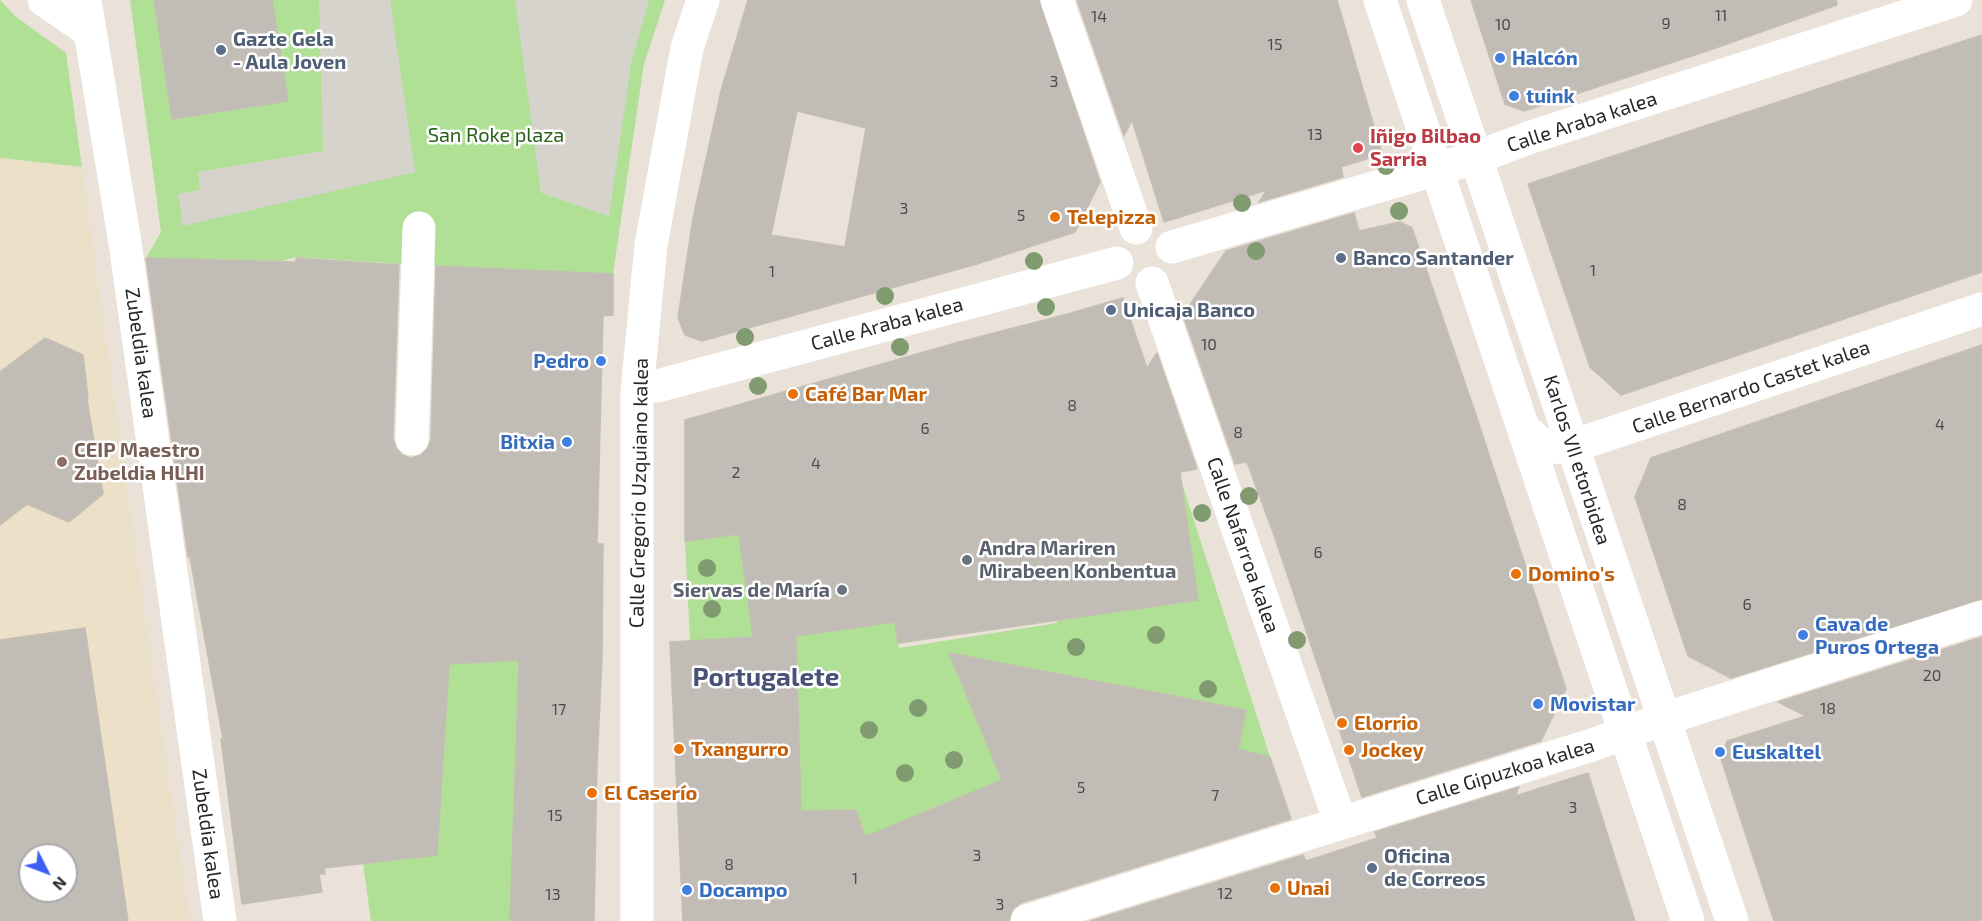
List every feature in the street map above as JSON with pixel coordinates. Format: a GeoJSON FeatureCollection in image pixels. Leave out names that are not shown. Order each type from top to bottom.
{"type":"FeatureCollection","features":[{"type":"Feature","properties":{"kind":"street"},"geometry":{"type":"LineString","coordinates":[[44,0],[87,15]]}},
{"type":"Feature","properties":{"kind":"street","name":"Calle Gregorio Uzquiano kalea"},"geometry":{"type":"LineString","coordinates":[[637,921],[638,384],[651,245],[687,48],[703,0]]}},
{"type":"Feature","properties":{"kind":"street"},"geometry":{"type":"LineString","coordinates":[[1057,0],[1136,228]]}},
{"type":"Feature","properties":{"kind":"street","name":"Karlos VII etorbidea"},"geometry":{"type":"LineString","coordinates":[[1380,0],[1688,921]]}},
{"type":"Feature","properties":{"kind":"street","name":"Karlos VII etorbidea"},"geometry":{"type":"LineString","coordinates":[[1423,0],[1732,921]]}},
{"type":"Feature","properties":{"kind":"street","name":"Calle Araba kalea"},"geometry":{"type":"LineString","coordinates":[[1172,247],[1475,158],[1956,0]]}},
{"type":"Feature","properties":{"kind":"street","name":"Zubeldia kalea"},"geometry":{"type":"LineString","coordinates":[[87,15],[125,243],[220,921]]}},
{"type":"Feature","properties":{"kind":"street"},"geometry":{"type":"LineString","coordinates":[[1151,227],[1160,231],[1167,237],[1172,247],[1172,264],[1167,273],[1152,283],[1134,282],[1126,277],[1117,263],[1116,252],[1119,243],[1124,234],[1136,228],[1151,227]]}},
{"type":"Feature","properties":{"kind":"street"},"geometry":{"type":"LineString","coordinates":[[412,439],[419,228]]}},
{"type":"Feature","properties":{"kind":"street","name":"Calle Araba kalea"},"geometry":{"type":"LineString","coordinates":[[657,386],[1117,263]]}},
{"type":"Feature","properties":{"kind":"street","name":"Calle Nafarroa kalea"},"geometry":{"type":"LineString","coordinates":[[1152,283],[1335,807]]}},
{"type":"Feature","properties":{"kind":"street","name":"Calle Bernardo Castet kalea"},"geometry":{"type":"LineString","coordinates":[[1524,429],[1546,448],[1573,446],[1982,309]]}},
{"type":"Feature","properties":{"kind":"street","name":"Calle Gipuzkoa kalea"},"geometry":{"type":"LineString","coordinates":[[1027,921],[1580,749],[1664,719],[1982,617]]}},
{"type":"Feature","properties":{"kind":"shaded area"},"geometry":{"type":"Polygon","coordinates":[[[319,0],[390,0],[415,172],[183,226],[178,194],[200,190],[198,172],[323,151],[319,0]]]}},
{"type":"Feature","properties":{"kind":"shaded area"},"geometry":{"type":"Polygon","coordinates":[[[515,0],[649,0],[631,64],[609,216],[541,193],[515,0]]]}},
{"type":"Feature","properties":{"kind":"shaded area","name":"CEIP Maestro Zubeldia HLHI"},"geometry":{"type":"Polygon","coordinates":[[[0,158],[82,167],[190,921],[0,921],[0,158]]]}},
{"type":"Feature","properties":{"kind":"green space"},"geometry":{"type":"Polygon","coordinates":[[[0,0],[15,16],[66,53],[82,167],[0,158],[0,0]]]}},
{"type":"Feature","properties":{"kind":"green space","name":"San Roke plaza"},"geometry":{"type":"Polygon","coordinates":[[[130,0],[665,0],[644,64],[613,274],[444,267],[296,257],[282,261],[146,258],[161,232],[130,0]]]}},
{"type":"Feature","properties":{"kind":"green space"},"geometry":{"type":"Polygon","coordinates":[[[1179,474],[1270,757],[963,685],[1002,780],[865,837],[856,810],[801,811],[796,636],[895,622],[899,648],[1057,623],[1057,620],[1198,600],[1179,474]]]}},
{"type":"Feature","properties":{"kind":"green space"},"geometry":{"type":"Polygon","coordinates":[[[739,534],[753,638],[690,641],[685,541],[739,534]]]}},
{"type":"Feature","properties":{"kind":"green space"},"geometry":{"type":"Polygon","coordinates":[[[453,543],[483,662],[519,660],[510,921],[371,921],[363,863],[437,855],[453,543]]]}},
{"type":"Feature","properties":{"kind":"building","name":"Gazte Gela - Aula Joven"},"geometry":{"type":"Polygon","coordinates":[[[154,0],[272,0],[288,101],[172,119],[154,0]]]}},
{"type":"Feature","properties":{"kind":"building"},"geometry":{"type":"Polygon","coordinates":[[[748,0],[1039,0],[1100,182],[1075,232],[977,264],[702,341],[685,335],[678,318],[693,218],[721,91],[748,0]],[[797,111],[771,235],[845,247],[866,128],[797,111]]]}},
{"type":"Feature","properties":{"kind":"building"},"geometry":{"type":"Polygon","coordinates":[[[1077,0],[1337,0],[1382,154],[1341,167],[1343,177],[1259,202],[1267,190],[1164,222],[1132,120],[1124,136],[1077,0]]]}},
{"type":"Feature","properties":{"kind":"building"},"geometry":{"type":"Polygon","coordinates":[[[1471,0],[1836,0],[1837,5],[1707,51],[1524,111],[1505,104],[1471,0]]]}},
{"type":"Feature","properties":{"kind":"building"},"geometry":{"type":"Polygon","coordinates":[[[1982,35],[1982,272],[1621,395],[1590,367],[1528,184],[1982,35]]]}},
{"type":"Feature","properties":{"kind":"building"},"geometry":{"type":"Polygon","coordinates":[[[1354,213],[1359,231],[1400,222],[1412,228],[1566,689],[1541,741],[1362,797],[1275,538],[1247,462],[1235,464],[1183,315],[1226,251],[1354,213]]]}},
{"type":"Feature","properties":{"kind":"building"},"geometry":{"type":"Polygon","coordinates":[[[146,258],[296,262],[296,258],[399,265],[393,438],[396,448],[402,455],[411,458],[421,455],[428,448],[431,440],[436,266],[613,274],[613,315],[603,316],[597,544],[603,544],[602,659],[594,921],[510,921],[519,660],[449,664],[437,855],[324,868],[325,874],[319,874],[322,892],[242,904],[221,739],[223,739],[190,557],[188,557],[146,258]]]}},
{"type":"Feature","properties":{"kind":"building"},"geometry":{"type":"Polygon","coordinates":[[[1123,298],[1147,368],[1157,353],[1197,469],[1180,472],[1198,600],[898,643],[895,622],[796,636],[801,811],[856,810],[865,837],[1002,780],[949,653],[1246,710],[1238,749],[1270,757],[1291,819],[1021,903],[1013,909],[1009,921],[683,921],[670,642],[753,637],[739,534],[685,541],[685,420],[1123,298]]]}},
{"type":"Feature","properties":{"kind":"building"},"geometry":{"type":"Polygon","coordinates":[[[45,338],[83,355],[87,400],[103,494],[69,522],[27,504],[0,525],[0,372],[45,338]]]}},
{"type":"Feature","properties":{"kind":"building"},"geometry":{"type":"Polygon","coordinates":[[[1982,345],[1982,599],[1731,678],[1688,656],[1635,497],[1651,458],[1982,345]]]}},
{"type":"Feature","properties":{"kind":"building"},"geometry":{"type":"Polygon","coordinates":[[[85,628],[128,921],[0,921],[0,640],[85,628]]]}},
{"type":"Feature","properties":{"kind":"building"},"geometry":{"type":"Polygon","coordinates":[[[1982,637],[1982,921],[1774,921],[1721,759],[1727,741],[1806,716],[1778,702],[1982,637]]]}},
{"type":"Feature","properties":{"kind":"building"},"geometry":{"type":"Polygon","coordinates":[[[1588,773],[1635,921],[1090,921],[1303,855],[1306,861],[1377,838],[1375,832],[1519,787],[1515,796],[1588,773]]]}},
{"type":"Feature","properties":{"kind":"place","name":"Gazte Gela - Aula Joven"},"geometry":{"type":"Point","coordinates":[221,50]}},
{"type":"Feature","properties":{"kind":"place","name":"Halcón"},"geometry":{"type":"Point","coordinates":[1500,58]}},
{"type":"Feature","properties":{"kind":"place","name":"tuink"},"geometry":{"type":"Point","coordinates":[1514,96]}},
{"type":"Feature","properties":{"kind":"place","name":"Iñigo Bilbao Sarria"},"geometry":{"type":"Point","coordinates":[1358,148]}},
{"type":"Feature","properties":{"kind":"place","name":"Telepizza"},"geometry":{"type":"Point","coordinates":[1055,217]}},
{"type":"Feature","properties":{"kind":"place","name":"Banco Santander"},"geometry":{"type":"Point","coordinates":[1341,258]}},
{"type":"Feature","properties":{"kind":"place","name":"Unicaja Banco"},"geometry":{"type":"Point","coordinates":[1111,310]}},
{"type":"Feature","properties":{"kind":"place","name":"Pedro"},"geometry":{"type":"Point","coordinates":[601,361]}},
{"type":"Feature","properties":{"kind":"place","name":"Café Bar Mar"},"geometry":{"type":"Point","coordinates":[793,394]}},
{"type":"Feature","properties":{"kind":"place","name":"Bitxia"},"geometry":{"type":"Point","coordinates":[567,442]}},
{"type":"Feature","properties":{"kind":"place","name":"CEIP Maestro Zubeldia HLHI"},"geometry":{"type":"Point","coordinates":[62,462]}},
{"type":"Feature","properties":{"kind":"place","name":"Andra Mariren Mirabeen Konbentua"},"geometry":{"type":"Point","coordinates":[967,560]}},
{"type":"Feature","properties":{"kind":"place","name":"Domino's"},"geometry":{"type":"Point","coordinates":[1516,574]}},
{"type":"Feature","properties":{"kind":"place","name":"Siervas de María"},"geometry":{"type":"Point","coordinates":[842,590]}},
{"type":"Feature","properties":{"kind":"place","name":"Cava de Puros Ortega"},"geometry":{"type":"Point","coordinates":[1803,635]}},
{"type":"Feature","properties":{"kind":"place","name":"Movistar"},"geometry":{"type":"Point","coordinates":[1538,704]}},
{"type":"Feature","properties":{"kind":"place","name":"Elorrio"},"geometry":{"type":"Point","coordinates":[1342,723]}},
{"type":"Feature","properties":{"kind":"place","name":"Txangurro"},"geometry":{"type":"Point","coordinates":[679,749]}},
{"type":"Feature","properties":{"kind":"place","name":"Jockey"},"geometry":{"type":"Point","coordinates":[1349,750]}},
{"type":"Feature","properties":{"kind":"place","name":"Euskaltel"},"geometry":{"type":"Point","coordinates":[1720,752]}},
{"type":"Feature","properties":{"kind":"place","name":"El Caserío"},"geometry":{"type":"Point","coordinates":[592,793]}},
{"type":"Feature","properties":{"kind":"place","name":"Oficina de Correos"},"geometry":{"type":"Point","coordinates":[1372,868]}},
{"type":"Feature","properties":{"kind":"place","name":"Unai"},"geometry":{"type":"Point","coordinates":[1275,888]}},
{"type":"Feature","properties":{"kind":"place","name":"Docampo"},"geometry":{"type":"Point","coordinates":[687,890]}},
{"type":"Feature","properties":{"kind":"district","name":"Portugalete"},"geometry":{"type":"Point","coordinates":[766,677]}}]}
